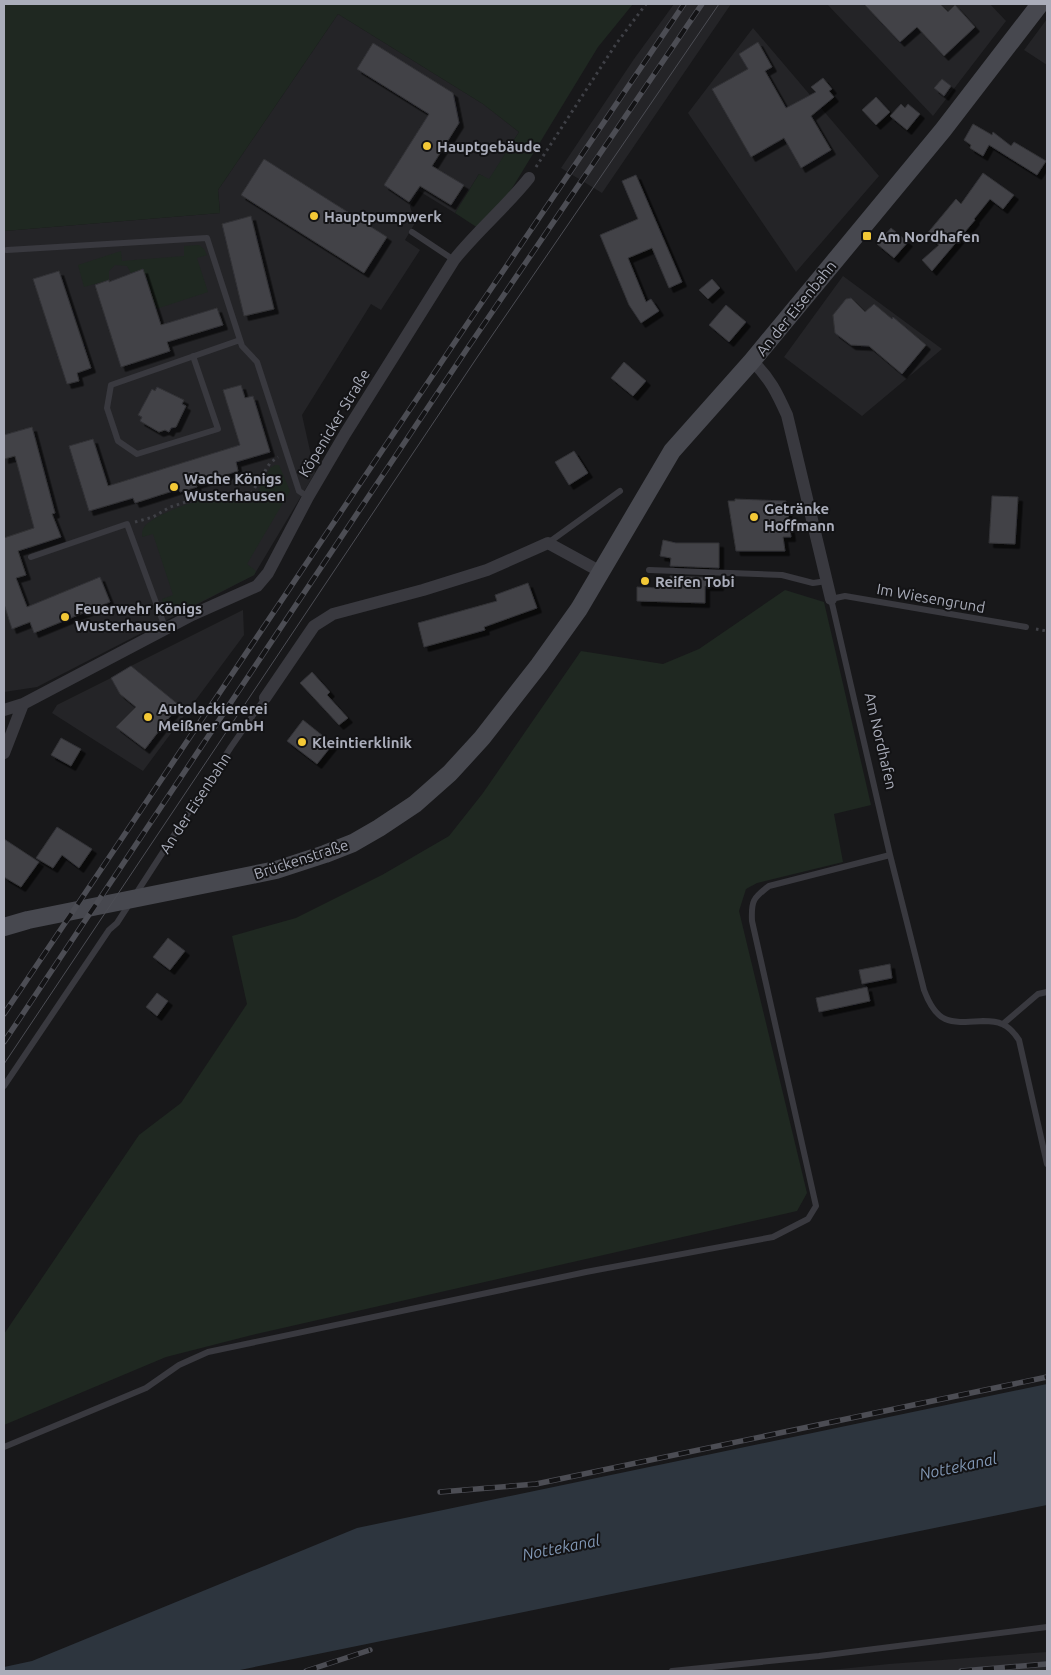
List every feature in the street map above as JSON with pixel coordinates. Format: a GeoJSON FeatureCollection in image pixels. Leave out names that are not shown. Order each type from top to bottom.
{"type":"FeatureCollection","features":[{"type":"Feature","properties":{"kind":"main road","name":"An der Eisenbahn"},"geometry":{"type":"LineString","coordinates":[[602,572],[672,451],[752,361],[943,130],[1040,4]]}},
{"type":"Feature","properties":{"kind":"main road","name":"Brückenstraße"},"geometry":{"type":"LineString","coordinates":[[4,928],[28,920],[276,870],[325,854],[380,828],[415,804],[450,773],[482,738],[553,645],[579,609],[602,572]]}},
{"type":"Feature","properties":{"kind":"street","name":"Köpenicker Straße"},"geometry":{"type":"LineString","coordinates":[[4,710],[23,704],[208,608],[257,586],[268,573],[345,434],[454,260],[467,243],[517,193],[529,178]]}},
{"type":"Feature","properties":{"kind":"street","name":"Am Nordhafen"},"geometry":{"type":"LineString","coordinates":[[752,361],[765,373],[787,415],[831,599]]}},
{"type":"Feature","properties":{"kind":"street"},"geometry":{"type":"LineString","coordinates":[[548,543],[602,572]]}},
{"type":"Feature","properties":{"kind":"street","name":"An der Eisenbahn"},"geometry":{"type":"LineString","coordinates":[[265,698],[314,626],[332,614],[478,573],[548,543]]}},
{"type":"Feature","properties":{"kind":"street"},"geometry":{"type":"LineString","coordinates":[[4,753],[23,704]]}},
{"type":"Feature","properties":{"kind":"lane"},"geometry":{"type":"LineString","coordinates":[[412,232],[454,260]]}},
{"type":"Feature","properties":{"kind":"lane"},"geometry":{"type":"LineString","coordinates":[[8,250],[207,238],[242,346],[257,362],[299,491],[308,498]]}},
{"type":"Feature","properties":{"kind":"lane"},"geometry":{"type":"LineString","coordinates":[[193,356],[218,429],[137,454],[118,441],[107,408],[111,385],[193,356],[240,340]]}},
{"type":"Feature","properties":{"kind":"lane","name":"An der Eisenbahn"},"geometry":{"type":"LineString","coordinates":[[548,543],[620,491]]}},
{"type":"Feature","properties":{"kind":"lane"},"geometry":{"type":"LineString","coordinates":[[31,557],[128,524],[166,630]]}},
{"type":"Feature","properties":{"kind":"lane"},"geometry":{"type":"LineString","coordinates":[[649,570],[782,575],[813,583],[827,581]]}},
{"type":"Feature","properties":{"kind":"lane","name":"Im Wiesengrund"},"geometry":{"type":"LineString","coordinates":[[831,599],[845,596],[1026,627]]}},
{"type":"Feature","properties":{"kind":"lane","name":"Am Nordhafen"},"geometry":{"type":"LineString","coordinates":[[831,599],[890,855],[924,990],[930,1006],[940,1016],[954,1023],[992,1021],[1003,1024]]}},
{"type":"Feature","properties":{"kind":"lane","name":"An der Eisenbahn"},"geometry":{"type":"LineString","coordinates":[[4,1086],[109,930],[117,923],[265,698]]}},
{"type":"Feature","properties":{"kind":"lane"},"geometry":{"type":"LineString","coordinates":[[4,1446],[146,1388],[179,1365],[208,1352],[586,1272],[773,1237],[808,1219],[816,1206],[752,921],[752,908],[756,896],[769,886],[890,855]]}},
{"type":"Feature","properties":{"kind":"lane"},"geometry":{"type":"LineString","coordinates":[[1047,992],[1038,994],[1003,1024],[1013,1031],[1019,1040],[1047,1164]]}},
{"type":"Feature","properties":{"kind":"lane"},"geometry":{"type":"LineString","coordinates":[[672,1671],[818,1656],[1047,1627]]}},
{"type":"Feature","properties":{"kind":"path"},"geometry":{"type":"LineString","coordinates":[[529,178],[616,44],[646,4]]}},
{"type":"Feature","properties":{"kind":"path"},"geometry":{"type":"LineString","coordinates":[[128,524],[153,517],[170,507],[205,496],[218,494],[249,497],[270,463],[287,454]]}},
{"type":"Feature","properties":{"kind":"shaded area"},"geometry":{"type":"Polygon","coordinates":[[[4,4],[633,4],[598,47],[511,190],[478,228],[455,213],[479,174],[489,179],[519,132],[483,104],[338,14],[218,190],[220,213],[4,231],[4,4]]]}},
{"type":"Feature","properties":{"kind":"shaded area"},"geometry":{"type":"Polygon","coordinates":[[[674,4],[731,4],[602,193],[561,168],[634,59],[674,4]]]}},
{"type":"Feature","properties":{"kind":"shaded area"},"geometry":{"type":"Polygon","coordinates":[[[827,4],[990,4],[1006,21],[933,116],[827,4]]]}},
{"type":"Feature","properties":{"kind":"shaded area"},"geometry":{"type":"Polygon","coordinates":[[[338,14],[483,104],[519,132],[489,180],[479,174],[455,213],[419,191],[410,206],[415,223],[405,240],[420,250],[381,310],[371,304],[302,415],[315,473],[254,575],[37,687],[4,692],[4,231],[220,213],[218,190],[338,14]]]}},
{"type":"Feature","properties":{"kind":"shaded area"},"geometry":{"type":"Polygon","coordinates":[[[1047,19],[1047,65],[1024,50],[1047,19]]]}},
{"type":"Feature","properties":{"kind":"shaded area"},"geometry":{"type":"Polygon","coordinates":[[[753,28],[879,176],[796,272],[688,113],[753,28]]]}},
{"type":"Feature","properties":{"kind":"shaded area"},"geometry":{"type":"Polygon","coordinates":[[[199,245],[207,255],[197,258],[208,292],[156,309],[143,269],[131,273],[127,266],[115,265],[109,271],[109,280],[84,287],[78,265],[121,251],[122,261],[184,256],[184,246],[199,245]]]}},
{"type":"Feature","properties":{"kind":"shaded area"},"geometry":{"type":"Polygon","coordinates":[[[843,276],[942,349],[862,416],[784,357],[843,276]]]}},
{"type":"Feature","properties":{"kind":"shaded area"},"geometry":{"type":"Polygon","coordinates":[[[279,465],[290,491],[247,564],[256,571],[254,575],[172,616],[166,610],[162,599],[173,595],[153,534],[142,537],[143,529],[155,518],[165,513],[210,498],[226,498],[252,503],[270,468],[279,465]]]}},
{"type":"Feature","properties":{"kind":"shaded area"},"geometry":{"type":"Polygon","coordinates":[[[785,590],[824,602],[871,805],[834,814],[843,862],[757,883],[746,889],[739,911],[807,1193],[797,1211],[252,1335],[166,1357],[4,1425],[4,1334],[139,1135],[181,1103],[247,1004],[232,936],[296,918],[382,875],[449,836],[483,793],[581,651],[663,664],[699,649],[785,590]]]}},
{"type":"Feature","properties":{"kind":"shaded area"},"geometry":{"type":"Polygon","coordinates":[[[243,610],[244,635],[143,771],[52,713],[57,705],[243,610]]]}},
{"type":"Feature","properties":{"kind":"shaded area"},"geometry":{"type":"Polygon","coordinates":[[[1047,1652],[1047,1671],[821,1671],[889,1664],[1047,1652]]]}},
{"type":"Feature","properties":{"kind":"water","name":"Nottekanal"},"geometry":{"type":"Polygon","coordinates":[[[1047,1384],[1047,1505],[235,1671],[4,1671],[4,1667],[32,1661],[357,1528],[1047,1384]]]}},
{"type":"Feature","properties":{"kind":"building"},"geometry":{"type":"Polygon","coordinates":[[[864,4],[940,4],[948,12],[955,5],[975,27],[944,56],[917,27],[900,42],[864,4]]]}},
{"type":"Feature","properties":{"kind":"building"},"geometry":{"type":"Polygon","coordinates":[[[758,42],[772,67],[765,71],[786,108],[816,92],[811,87],[823,78],[832,89],[829,91],[834,97],[811,116],[831,150],[801,168],[784,138],[751,157],[712,89],[748,69],[739,54],[758,42]]]}},
{"type":"Feature","properties":{"kind":"building","name":"Hauptgebäude"},"geometry":{"type":"Polygon","coordinates":[[[373,43],[453,93],[459,123],[432,166],[464,185],[451,205],[420,186],[409,202],[384,185],[429,114],[357,69],[373,43]]]}},
{"type":"Feature","properties":{"kind":"building"},"geometry":{"type":"Polygon","coordinates":[[[942,79],[951,86],[944,96],[934,88],[942,79]]]}},
{"type":"Feature","properties":{"kind":"building"},"geometry":{"type":"Polygon","coordinates":[[[876,97],[890,112],[876,125],[862,110],[876,97]]]}},
{"type":"Feature","properties":{"kind":"building"},"geometry":{"type":"Polygon","coordinates":[[[901,104],[905,108],[908,104],[920,114],[907,130],[890,116],[901,104]]]}},
{"type":"Feature","properties":{"kind":"building"},"geometry":{"type":"Polygon","coordinates":[[[973,124],[992,135],[993,132],[1011,146],[1014,142],[1046,161],[1037,175],[989,145],[983,156],[970,148],[971,145],[964,140],[973,124]]]}},
{"type":"Feature","properties":{"kind":"building","name":"Hauptpumpwerk"},"geometry":{"type":"Polygon","coordinates":[[[264,159],[387,237],[364,273],[241,195],[264,159]]]}},
{"type":"Feature","properties":{"kind":"building"},"geometry":{"type":"Polygon","coordinates":[[[983,173],[1014,195],[1003,209],[990,199],[932,271],[922,260],[939,245],[926,235],[956,199],[961,204],[983,173]]]}},
{"type":"Feature","properties":{"kind":"building"},"geometry":{"type":"Polygon","coordinates":[[[636,175],[682,282],[669,288],[652,248],[628,258],[646,302],[651,299],[659,311],[641,323],[629,305],[600,235],[638,219],[622,181],[636,175]]]}},
{"type":"Feature","properties":{"kind":"building"},"geometry":{"type":"Polygon","coordinates":[[[251,216],[274,309],[244,316],[222,224],[251,216]]]}},
{"type":"Feature","properties":{"kind":"building"},"geometry":{"type":"Polygon","coordinates":[[[891,228],[908,242],[894,258],[877,244],[891,228]]]}},
{"type":"Feature","properties":{"kind":"building"},"geometry":{"type":"Polygon","coordinates":[[[143,269],[161,325],[217,308],[223,325],[167,342],[170,351],[121,367],[95,285],[109,280],[109,282],[143,269]]]}},
{"type":"Feature","properties":{"kind":"building"},"geometry":{"type":"Polygon","coordinates":[[[59,271],[91,368],[77,373],[79,381],[67,384],[33,279],[59,271]]]}},
{"type":"Feature","properties":{"kind":"building"},"geometry":{"type":"Polygon","coordinates":[[[712,279],[720,288],[708,299],[699,290],[712,279]]]}},
{"type":"Feature","properties":{"kind":"building"},"geometry":{"type":"Polygon","coordinates":[[[851,298],[865,312],[874,304],[892,319],[893,317],[926,345],[902,374],[869,346],[851,345],[835,333],[833,315],[846,299],[851,298]]]}},
{"type":"Feature","properties":{"kind":"building"},"geometry":{"type":"Polygon","coordinates":[[[726,305],[746,322],[729,342],[709,325],[726,305]]]}},
{"type":"Feature","properties":{"kind":"building"},"geometry":{"type":"Polygon","coordinates":[[[624,362],[646,381],[633,396],[611,378],[624,362]]]}},
{"type":"Feature","properties":{"kind":"building"},"geometry":{"type":"Polygon","coordinates":[[[241,385],[245,398],[253,396],[270,452],[236,462],[238,471],[196,484],[197,487],[180,492],[179,489],[135,503],[133,498],[89,511],[69,446],[93,439],[108,486],[240,445],[223,390],[241,385]]]}},
{"type":"Feature","properties":{"kind":"building"},"geometry":{"type":"Polygon","coordinates":[[[157,387],[184,400],[182,404],[186,406],[176,427],[171,428],[169,432],[165,430],[159,432],[140,421],[142,417],[138,415],[152,389],[155,391],[157,387]]]}},
{"type":"Feature","properties":{"kind":"building"},"geometry":{"type":"Polygon","coordinates":[[[32,427],[55,513],[52,514],[61,537],[18,551],[26,575],[16,578],[27,607],[100,577],[110,602],[34,633],[30,622],[12,629],[4,604],[4,538],[34,528],[15,456],[4,459],[4,435],[32,427]]]}},
{"type":"Feature","properties":{"kind":"building"},"geometry":{"type":"Polygon","coordinates":[[[574,451],[588,473],[569,485],[555,462],[574,451]]]}},
{"type":"Feature","properties":{"kind":"building"},"geometry":{"type":"Polygon","coordinates":[[[992,496],[1018,497],[1015,544],[989,543],[992,496]]]}},
{"type":"Feature","properties":{"kind":"building"},"geometry":{"type":"Polygon","coordinates":[[[735,499],[786,501],[791,537],[783,537],[785,551],[736,551],[728,501],[735,501],[735,499]]]}},
{"type":"Feature","properties":{"kind":"building"},"geometry":{"type":"Polygon","coordinates":[[[663,540],[676,543],[719,543],[719,568],[670,566],[671,558],[660,556],[663,540]]]}},
{"type":"Feature","properties":{"kind":"building"},"geometry":{"type":"Polygon","coordinates":[[[670,576],[719,578],[719,586],[705,586],[705,603],[637,601],[637,587],[659,588],[659,581],[670,582],[670,576]]]}},
{"type":"Feature","properties":{"kind":"building"},"geometry":{"type":"Polygon","coordinates":[[[528,583],[537,608],[484,627],[485,630],[424,647],[418,623],[497,601],[495,595],[528,583]]]}},
{"type":"Feature","properties":{"kind":"building","name":"Autolackiererei Meißner GmbH"},"geometry":{"type":"Polygon","coordinates":[[[131,666],[179,705],[145,749],[116,727],[136,707],[120,694],[111,678],[131,666]]]}},
{"type":"Feature","properties":{"kind":"building"},"geometry":{"type":"Polygon","coordinates":[[[312,672],[330,692],[327,695],[348,718],[339,725],[300,683],[312,672]]]}},
{"type":"Feature","properties":{"kind":"building","name":"Kleintierklinik"},"geometry":{"type":"Polygon","coordinates":[[[303,720],[333,744],[317,764],[287,741],[303,720]]]}},
{"type":"Feature","properties":{"kind":"building"},"geometry":{"type":"Polygon","coordinates":[[[61,738],[81,749],[71,766],[51,755],[61,738]]]}},
{"type":"Feature","properties":{"kind":"building"},"geometry":{"type":"Polygon","coordinates":[[[57,827],[92,849],[79,868],[62,855],[53,868],[36,858],[57,827]]]}},
{"type":"Feature","properties":{"kind":"building"},"geometry":{"type":"Polygon","coordinates":[[[4,839],[39,862],[21,887],[4,877],[4,839]]]}},
{"type":"Feature","properties":{"kind":"building"},"geometry":{"type":"Polygon","coordinates":[[[168,938],[185,951],[170,970],[153,957],[168,938]]]}},
{"type":"Feature","properties":{"kind":"building"},"geometry":{"type":"Polygon","coordinates":[[[890,964],[892,978],[862,984],[859,970],[890,964]]]}},
{"type":"Feature","properties":{"kind":"building"},"geometry":{"type":"Polygon","coordinates":[[[867,987],[870,1001],[819,1012],[816,998],[867,987]]]}},
{"type":"Feature","properties":{"kind":"building"},"geometry":{"type":"Polygon","coordinates":[[[157,993],[168,1001],[157,1016],[146,1007],[157,993]]]}},
{"type":"Feature","properties":{"kind":"tram line"},"geometry":{"type":"LineString","coordinates":[[4,1064],[478,356],[719,4]]}},
{"type":"Feature","properties":{"kind":"railway"},"geometry":{"type":"LineString","coordinates":[[4,1014],[684,4]]}},
{"type":"Feature","properties":{"kind":"railway"},"geometry":{"type":"LineString","coordinates":[[4,1042],[469,346],[702,4]]}},
{"type":"Feature","properties":{"kind":"railway"},"geometry":{"type":"LineString","coordinates":[[440,1492],[536,1484],[1047,1377]]}},
{"type":"Feature","properties":{"kind":"railway"},"geometry":{"type":"LineString","coordinates":[[306,1671],[370,1650]]}},
{"type":"Feature","properties":{"kind":"railway"},"geometry":{"type":"LineString","coordinates":[[961,1671],[1047,1664]]}},
{"type":"Feature","properties":{"kind":"place","name":"Hauptgebäude"},"geometry":{"type":"Point","coordinates":[427,146]}},
{"type":"Feature","properties":{"kind":"place","name":"Hauptpumpwerk"},"geometry":{"type":"Point","coordinates":[314,216]}},
{"type":"Feature","properties":{"kind":"place","name":"Am Nordhafen"},"geometry":{"type":"Point","coordinates":[867,236]}},
{"type":"Feature","properties":{"kind":"place","name":"Wache Königs Wusterhausen"},"geometry":{"type":"Point","coordinates":[174,487]}},
{"type":"Feature","properties":{"kind":"place","name":"Getränke Hoffmann"},"geometry":{"type":"Point","coordinates":[754,517]}},
{"type":"Feature","properties":{"kind":"place","name":"Reifen Tobi"},"geometry":{"type":"Point","coordinates":[645,581]}},
{"type":"Feature","properties":{"kind":"place","name":"Feuerwehr Königs Wusterhausen"},"geometry":{"type":"Point","coordinates":[65,617]}},
{"type":"Feature","properties":{"kind":"place","name":"Autolackiererei Meißner GmbH"},"geometry":{"type":"Point","coordinates":[148,717]}},
{"type":"Feature","properties":{"kind":"place","name":"Kleintierklinik"},"geometry":{"type":"Point","coordinates":[302,742]}}]}
